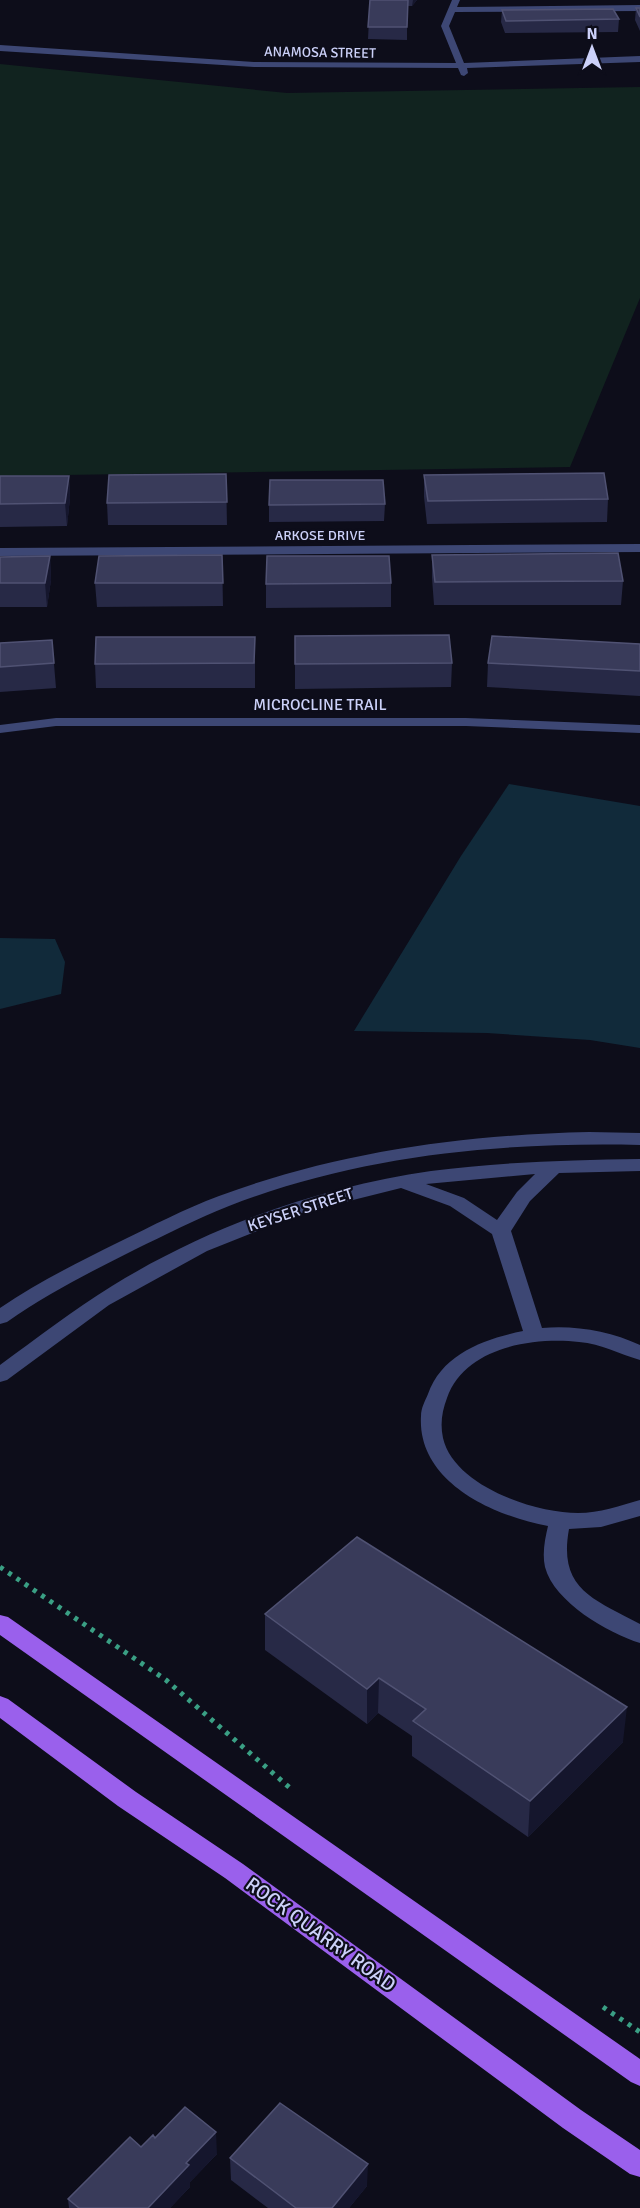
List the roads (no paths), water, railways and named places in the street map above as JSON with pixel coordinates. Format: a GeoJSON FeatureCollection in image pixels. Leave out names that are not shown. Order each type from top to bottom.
{"type":"FeatureCollection","features":[{"type":"Feature","properties":{"kind":"main road"},"geometry":{"type":"LineString","coordinates":[[0,1623],[640,2074]]}},
{"type":"Feature","properties":{"kind":"main road","name":"ROCK QUARRY ROAD"},"geometry":{"type":"LineString","coordinates":[[0,1705],[127,1799],[234,1871],[572,2119],[640,2165]]}},
{"type":"Feature","properties":{"kind":"street"},"geometry":{"type":"LineString","coordinates":[[456,0],[445,26],[462,69]]}},
{"type":"Feature","properties":{"kind":"street"},"geometry":{"type":"LineString","coordinates":[[450,10],[640,8]]}},
{"type":"Feature","properties":{"kind":"street","name":"ANAMOSA STREET"},"geometry":{"type":"LineString","coordinates":[[0,48],[121,58],[291,66],[462,69],[640,59]]}},
{"type":"Feature","properties":{"kind":"street","name":"ANAMOSA STREET"},"geometry":{"type":"LineString","coordinates":[[0,56],[161,68],[312,73],[640,67]]}},
{"type":"Feature","properties":{"kind":"street","name":"ARKOSE DRIVE"},"geometry":{"type":"LineString","coordinates":[[0,552],[640,548]]}},
{"type":"Feature","properties":{"kind":"street","name":"MICROCLINE TRAIL"},"geometry":{"type":"LineString","coordinates":[[0,729],[56,722],[466,722],[640,729]]}},
{"type":"Feature","properties":{"kind":"street","name":"KEYSER STREET"},"geometry":{"type":"LineString","coordinates":[[0,1317],[30,1296],[158,1230],[236,1196],[284,1180],[374,1157],[464,1144],[560,1138],[640,1139]]}},
{"type":"Feature","properties":{"kind":"street","name":"KEYSER STREET"},"geometry":{"type":"LineString","coordinates":[[0,1375],[116,1293],[186,1253],[270,1217],[347,1194],[401,1182],[501,1170],[640,1165]]}},
{"type":"Feature","properties":{"kind":"street"},"geometry":{"type":"LineString","coordinates":[[501,1232],[512,1210],[524,1195],[535,1182],[554,1167]]}},
{"type":"Feature","properties":{"kind":"street"},"geometry":{"type":"LineString","coordinates":[[401,1182],[457,1202],[501,1232],[534,1335]]}},
{"type":"Feature","properties":{"kind":"street"},"geometry":{"type":"LineString","coordinates":[[640,1353],[600,1339],[567,1334],[534,1335],[499,1342],[469,1357],[447,1376],[433,1400],[430,1427],[438,1453],[457,1478],[485,1498],[521,1513],[560,1520],[592,1520],[624,1514],[640,1508]]}},
{"type":"Feature","properties":{"kind":"street"},"geometry":{"type":"LineString","coordinates":[[560,1520],[555,1558],[557,1572],[567,1587],[585,1603],[640,1634]]}},
{"type":"Feature","properties":{"kind":"water"},"geometry":{"type":"Polygon","coordinates":[[[509,784],[640,806],[640,1048],[590,1040],[487,1033],[354,1031],[461,856],[509,784]]]}},
{"type":"Feature","properties":{"kind":"water"},"geometry":{"type":"Polygon","coordinates":[[[0,938],[55,939],[65,962],[61,994],[0,1009],[0,938]]]}}]}
